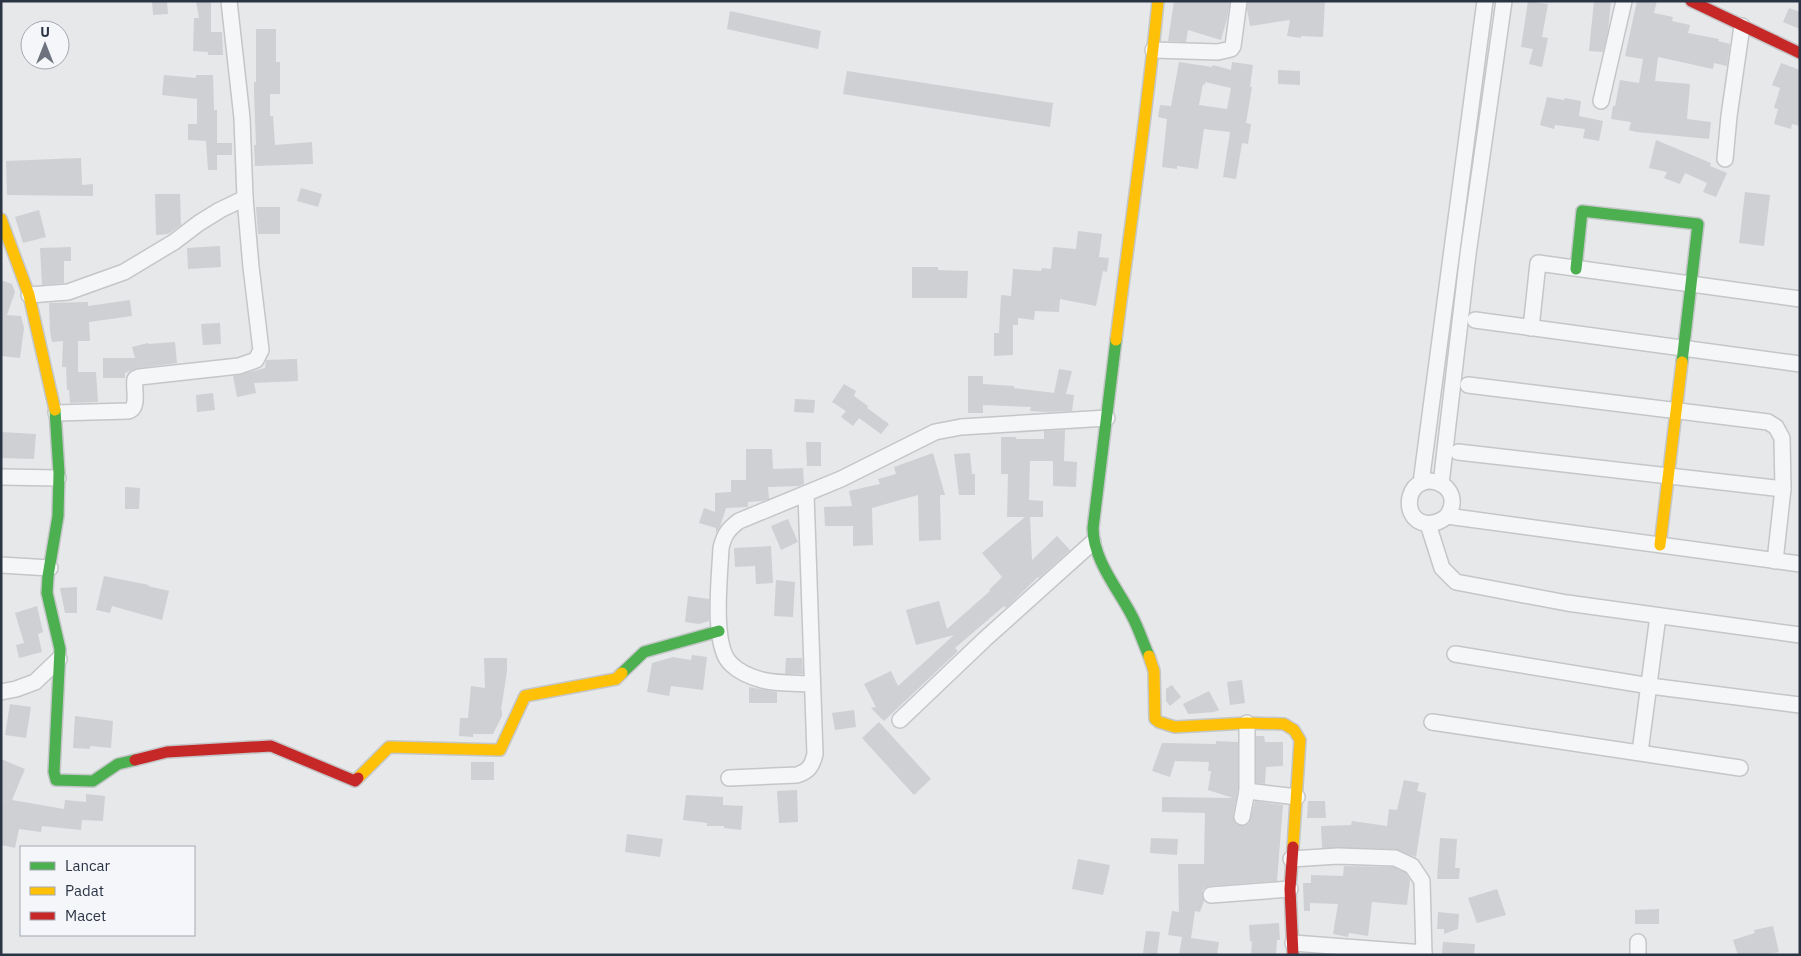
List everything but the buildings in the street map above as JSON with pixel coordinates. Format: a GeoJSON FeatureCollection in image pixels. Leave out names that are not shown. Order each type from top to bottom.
{"type":"FeatureCollection","features":[{"type":"Feature","properties":{"kind":"street"},"geometry":{"type":"LineString","coordinates":[[56,413],[132,410],[135,406],[135,379],[139,377],[239,366],[256,360],[261,350],[251,268],[242,118],[230,1]]}},
{"type":"Feature","properties":{"kind":"street"},"geometry":{"type":"LineString","coordinates":[[1158,1],[1150,84],[1134,192],[1093,528],[1093,542],[1104,568],[1133,618],[1146,646],[1154,671],[1154,711],[1159,722],[1175,727],[1247,723],[1284,724],[1289,726],[1298,735],[1300,740],[1291,858],[1290,889],[1293,949],[1424,954],[1422,881],[1412,866],[1396,858],[1338,856],[1291,858]]}},
{"type":"Feature","properties":{"kind":"street"},"geometry":{"type":"LineString","coordinates":[[1153,50],[1218,52],[1231,49],[1233,46],[1238,1]]}},
{"type":"Feature","properties":{"kind":"street"},"geometry":{"type":"LineString","coordinates":[[1421,483],[1485,1]]}},
{"type":"Feature","properties":{"kind":"street"},"geometry":{"type":"LineString","coordinates":[[1441,484],[1468,254],[1504,1]]}},
{"type":"Feature","properties":{"kind":"street"},"geometry":{"type":"LineString","coordinates":[[1601,101],[1624,1]]}},
{"type":"Feature","properties":{"kind":"street"},"geometry":{"type":"LineString","coordinates":[[1691,1],[1800,54]]}},
{"type":"Feature","properties":{"kind":"street"},"geometry":{"type":"LineString","coordinates":[[1725,159],[1742,26]]}},
{"type":"Feature","properties":{"kind":"street"},"geometry":{"type":"LineString","coordinates":[[29,295],[68,292],[124,272],[174,242],[220,210],[246,198]]}},
{"type":"Feature","properties":{"kind":"street"},"geometry":{"type":"LineString","coordinates":[[1576,269],[1582,211],[1698,224],[1660,545]]}},
{"type":"Feature","properties":{"kind":"street"},"geometry":{"type":"LineString","coordinates":[[1,219],[29,295],[56,413],[58,478],[56,531],[47,593],[60,649],[54,772],[56,780],[94,781],[118,764],[167,752],[271,746],[355,781],[389,748],[500,750],[525,696],[616,679],[644,652],[719,631]]}},
{"type":"Feature","properties":{"kind":"street"},"geometry":{"type":"LineString","coordinates":[[1531,328],[1538,263],[1800,299]]}},
{"type":"Feature","properties":{"kind":"street"},"geometry":{"type":"LineString","coordinates":[[1475,320],[1800,364]]}},
{"type":"Feature","properties":{"kind":"street"},"geometry":{"type":"LineString","coordinates":[[1468,385],[1768,422],[1776,427],[1782,438],[1783,489],[1775,561]]}},
{"type":"Feature","properties":{"kind":"street"},"geometry":{"type":"LineString","coordinates":[[812,684],[764,680],[742,672],[730,664],[723,650],[719,631],[722,548],[724,535],[730,528],[740,521],[841,479],[935,432],[990,424],[1107,418]]}},
{"type":"Feature","properties":{"kind":"street"},"geometry":{"type":"LineString","coordinates":[[1458,452],[1783,489]]}},
{"type":"Feature","properties":{"kind":"street"},"geometry":{"type":"LineString","coordinates":[[1,477],[58,478]]}},
{"type":"Feature","properties":{"kind":"street"},"geometry":{"type":"LineString","coordinates":[[1428,481],[1441,484],[1446,487],[1452,498],[1450,511],[1447,516],[1435,524],[1428,524],[1416,518],[1409,506],[1411,493],[1421,483],[1428,481]]}},
{"type":"Feature","properties":{"kind":"street"},"geometry":{"type":"LineString","coordinates":[[729,778],[797,775],[811,768],[815,754],[806,494]]}},
{"type":"Feature","properties":{"kind":"street"},"geometry":{"type":"LineString","coordinates":[[1447,516],[1800,564]]}},
{"type":"Feature","properties":{"kind":"street"},"geometry":{"type":"LineString","coordinates":[[1428,524],[1442,568],[1456,582],[1567,604],[1800,635]]}},
{"type":"Feature","properties":{"kind":"street"},"geometry":{"type":"LineString","coordinates":[[900,720],[985,639],[1093,542]]}},
{"type":"Feature","properties":{"kind":"street"},"geometry":{"type":"LineString","coordinates":[[1,566],[50,568]]}},
{"type":"Feature","properties":{"kind":"street"},"geometry":{"type":"LineString","coordinates":[[1640,752],[1658,616]]}},
{"type":"Feature","properties":{"kind":"street"},"geometry":{"type":"LineString","coordinates":[[1455,654],[1650,686],[1800,705]]}},
{"type":"Feature","properties":{"kind":"street"},"geometry":{"type":"LineString","coordinates":[[1,692],[35,682],[59,659]]}},
{"type":"Feature","properties":{"kind":"street"},"geometry":{"type":"LineString","coordinates":[[1432,722],[1740,768]]}},
{"type":"Feature","properties":{"kind":"street"},"geometry":{"type":"LineString","coordinates":[[1242,817],[1248,791],[1247,723]]}},
{"type":"Feature","properties":{"kind":"street"},"geometry":{"type":"LineString","coordinates":[[1248,791],[1297,797]]}},
{"type":"Feature","properties":{"kind":"street"},"geometry":{"type":"LineString","coordinates":[[1211,895],[1290,889]]}},
{"type":"Feature","properties":{"kind":"traffic: fast"},"geometry":{"type":"LineString","coordinates":[[1576,269],[1582,211],[1698,224],[1682,362]]}},
{"type":"Feature","properties":{"kind":"traffic: fast"},"geometry":{"type":"LineString","coordinates":[[1116,340],[1093,528],[1094,540],[1107,574],[1132,616],[1149,656]]}},
{"type":"Feature","properties":{"kind":"traffic: fast"},"geometry":{"type":"LineString","coordinates":[[55,410],[59,473],[58,516],[47,593],[60,649],[54,772],[56,780],[93,781],[118,764],[135,760]]}},
{"type":"Feature","properties":{"kind":"traffic: fast"},"geometry":{"type":"LineString","coordinates":[[622,673],[644,652],[719,631]]}},
{"type":"Feature","properties":{"kind":"traffic: slow"},"geometry":{"type":"LineString","coordinates":[[1116,340],[1144,128],[1158,1]]}},
{"type":"Feature","properties":{"kind":"traffic: slow"},"geometry":{"type":"LineString","coordinates":[[1,219],[29,295],[55,410]]}},
{"type":"Feature","properties":{"kind":"traffic: slow"},"geometry":{"type":"LineString","coordinates":[[1660,545],[1682,362]]}},
{"type":"Feature","properties":{"kind":"traffic: slow"},"geometry":{"type":"LineString","coordinates":[[1149,656],[1154,671],[1155,719],[1159,722],[1175,727],[1247,723],[1284,724],[1294,730],[1300,740],[1293,847]]}},
{"type":"Feature","properties":{"kind":"traffic: slow"},"geometry":{"type":"LineString","coordinates":[[358,778],[389,747],[500,750],[525,696],[616,679],[622,673]]}},
{"type":"Feature","properties":{"kind":"traffic: jam"},"geometry":{"type":"LineString","coordinates":[[1691,1],[1800,53]]}},
{"type":"Feature","properties":{"kind":"traffic: jam"},"geometry":{"type":"LineString","coordinates":[[135,760],[167,752],[271,746],[355,781],[358,778]]}},
{"type":"Feature","properties":{"kind":"traffic: jam"},"geometry":{"type":"LineString","coordinates":[[1293,847],[1290,889],[1293,955]]}}]}
